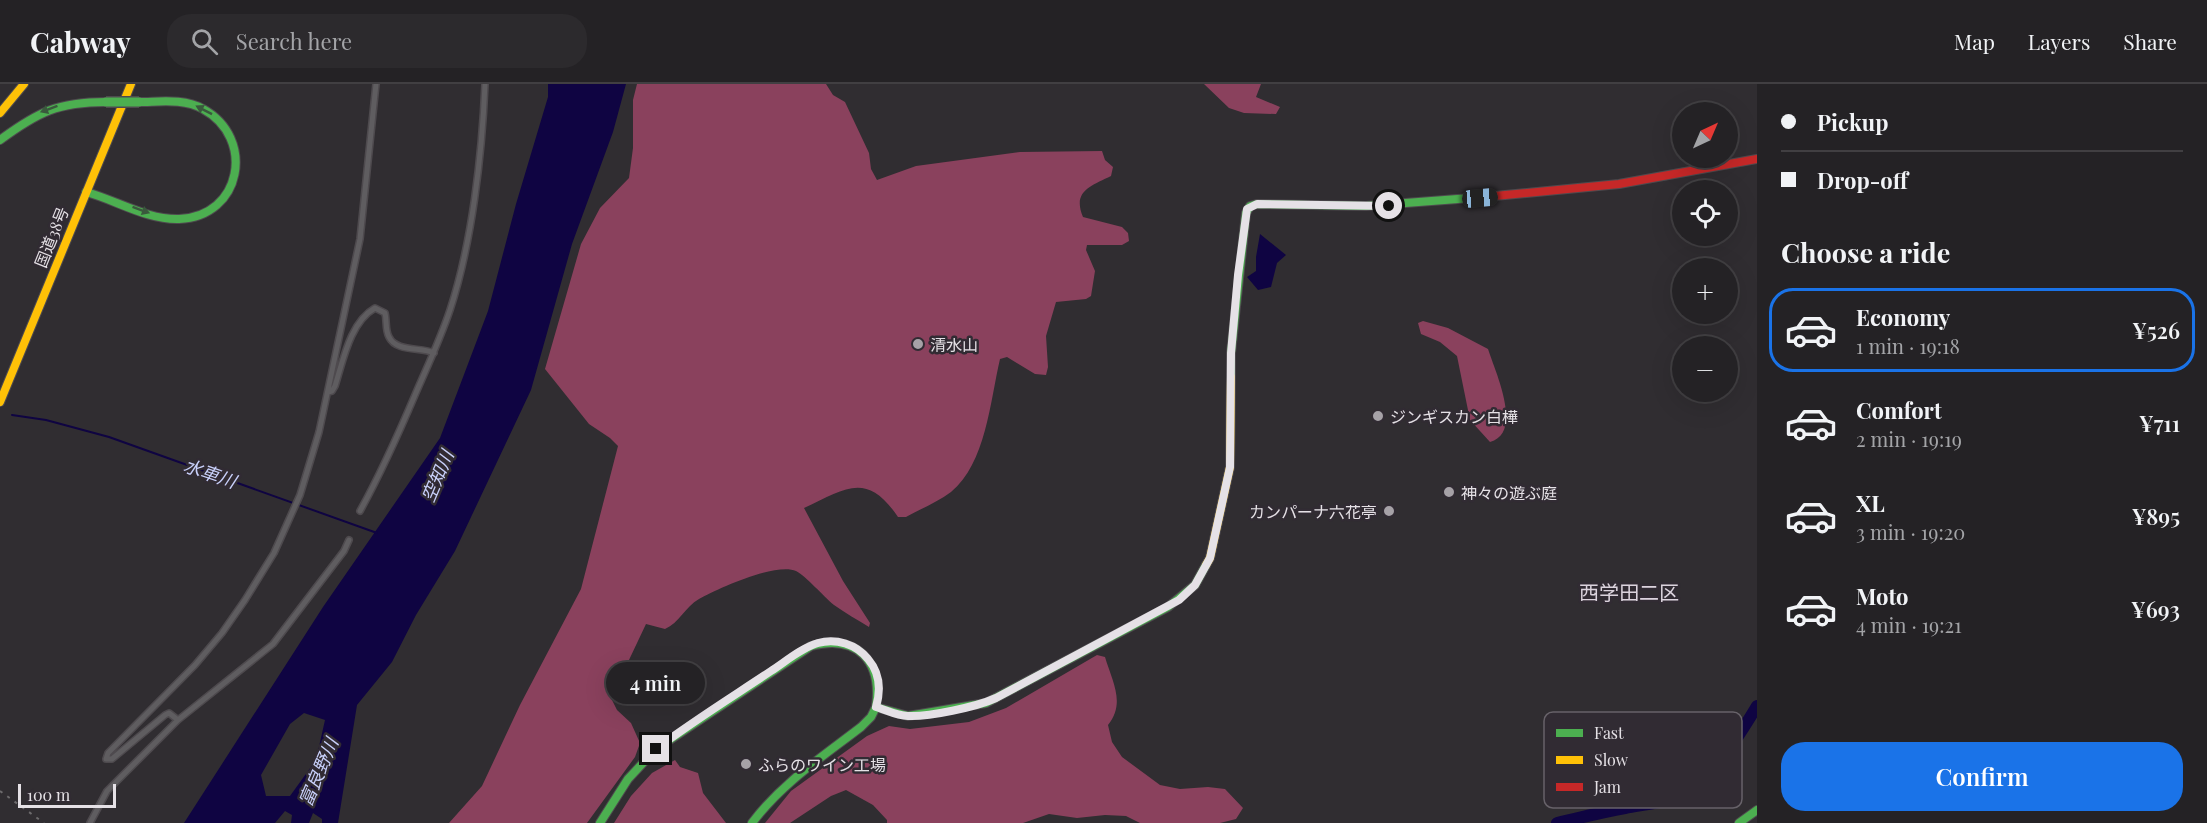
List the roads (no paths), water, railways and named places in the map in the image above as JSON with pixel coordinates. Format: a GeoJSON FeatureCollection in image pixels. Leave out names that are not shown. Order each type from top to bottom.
{"type":"FeatureCollection","features":[{"type":"Feature","properties":{"kind":"main road"},"geometry":{"type":"LineString","coordinates":[[0,113],[24,84]]}},
{"type":"Feature","properties":{"kind":"main road","name":"国道38号"},"geometry":{"type":"LineString","coordinates":[[0,402],[131,84]]}},
{"type":"Feature","properties":{"kind":"main road"},"geometry":{"type":"LineString","coordinates":[[0,140],[30,117],[48,108],[69,103],[173,102],[193,105],[219,119],[230,134],[236,152],[236,172],[230,189],[211,210],[191,218],[179,219],[153,214],[102,195],[86,192]]}},
{"type":"Feature","properties":{"kind":"main road"},"geometry":{"type":"LineString","coordinates":[[876,707],[908,716],[986,703],[1168,607],[1195,585],[1210,558],[1230,467],[1232,336],[1246,213],[1250,206],[1257,204],[1366,206],[1420,204],[1619,184],[1757,159]]}},
{"type":"Feature","properties":{"kind":"main road"},"geometry":{"type":"LineString","coordinates":[[600,823],[628,779],[656,749],[811,645],[833,641],[849,645],[862,653],[872,665],[878,680],[876,707],[871,717],[861,727],[791,778],[752,823]]}},
{"type":"Feature","properties":{"kind":"main road"},"geometry":{"type":"LineString","coordinates":[[1739,823],[1757,810]]}},
{"type":"Feature","properties":{"kind":"street"},"geometry":{"type":"LineString","coordinates":[[178,720],[169,713],[165,715],[112,759],[106,759],[108,753],[210,647],[235,615],[284,534],[300,495],[314,454],[360,239],[376,84]]}},
{"type":"Feature","properties":{"kind":"street"},"geometry":{"type":"LineString","coordinates":[[360,511],[382,471],[434,353],[451,308],[464,251],[481,150],[485,84]]}},
{"type":"Feature","properties":{"kind":"street"},"geometry":{"type":"LineString","coordinates":[[328,392],[332,391],[335,386],[353,333],[360,320],[375,308],[385,313],[389,337],[393,342],[407,348],[417,348],[434,353]]}},
{"type":"Feature","properties":{"kind":"street"},"geometry":{"type":"LineString","coordinates":[[90,823],[107,792],[178,720],[273,644],[344,551],[349,540]]}},
{"type":"Feature","properties":{"kind":"water"},"geometry":{"type":"Polygon","coordinates":[[[548,84],[626,84],[613,132],[572,244],[531,390],[455,551],[416,615],[392,662],[357,705],[338,823],[322,823],[322,819],[313,813],[309,823],[291,823],[292,815],[285,811],[275,823],[184,823],[323,607],[440,438],[488,311],[516,204],[548,97],[548,84]],[[304,713],[290,724],[261,775],[266,796],[290,796],[316,760],[325,720],[304,713]]]}},
{"type":"Feature","properties":{"kind":"water"},"geometry":{"type":"Polygon","coordinates":[[[1260,234],[1286,255],[1277,263],[1271,287],[1258,290],[1247,277],[1256,271],[1260,234]]]}},
{"type":"Feature","properties":{"kind":"waterway","name":"水車川"},"geometry":{"type":"LineString","coordinates":[[12,415],[46,420],[109,437],[377,533]]}},
{"type":"Feature","properties":{"kind":"waterway"},"geometry":{"type":"LineString","coordinates":[[1742,730],[1757,706]]}},
{"type":"Feature","properties":{"kind":"waterway"},"geometry":{"type":"LineString","coordinates":[[1557,823],[1625,808]]}},
{"type":"Feature","properties":{"kind":"railway"},"geometry":{"type":"LineString","coordinates":[[0,791],[44,823]]}},
{"type":"Feature","properties":{"kind":"place","name":"清水山"},"geometry":{"type":"Point","coordinates":[918,344]}},
{"type":"Feature","properties":{"kind":"place","name":"ジンギスカン白樺"},"geometry":{"type":"Point","coordinates":[1378,416]}},
{"type":"Feature","properties":{"kind":"place","name":"神々の遊ぶ庭"},"geometry":{"type":"Point","coordinates":[1449,492]}},
{"type":"Feature","properties":{"kind":"place","name":"カンパーナ六花亭"},"geometry":{"type":"Point","coordinates":[1389,511]}},
{"type":"Feature","properties":{"kind":"place","name":"ふらのワイン工場"},"geometry":{"type":"Point","coordinates":[746,764]}},
{"type":"Feature","properties":{"kind":"district","name":"西学田二区"},"geometry":{"type":"Point","coordinates":[1629,591]}},
{"type":"Feature","properties":{"kind":"water label","name":"空知川"},"geometry":{"type":"Point","coordinates":[437,476]}},
{"type":"Feature","properties":{"kind":"water label","name":"富良野川"},"geometry":{"type":"Point","coordinates":[318,772]}}]}
